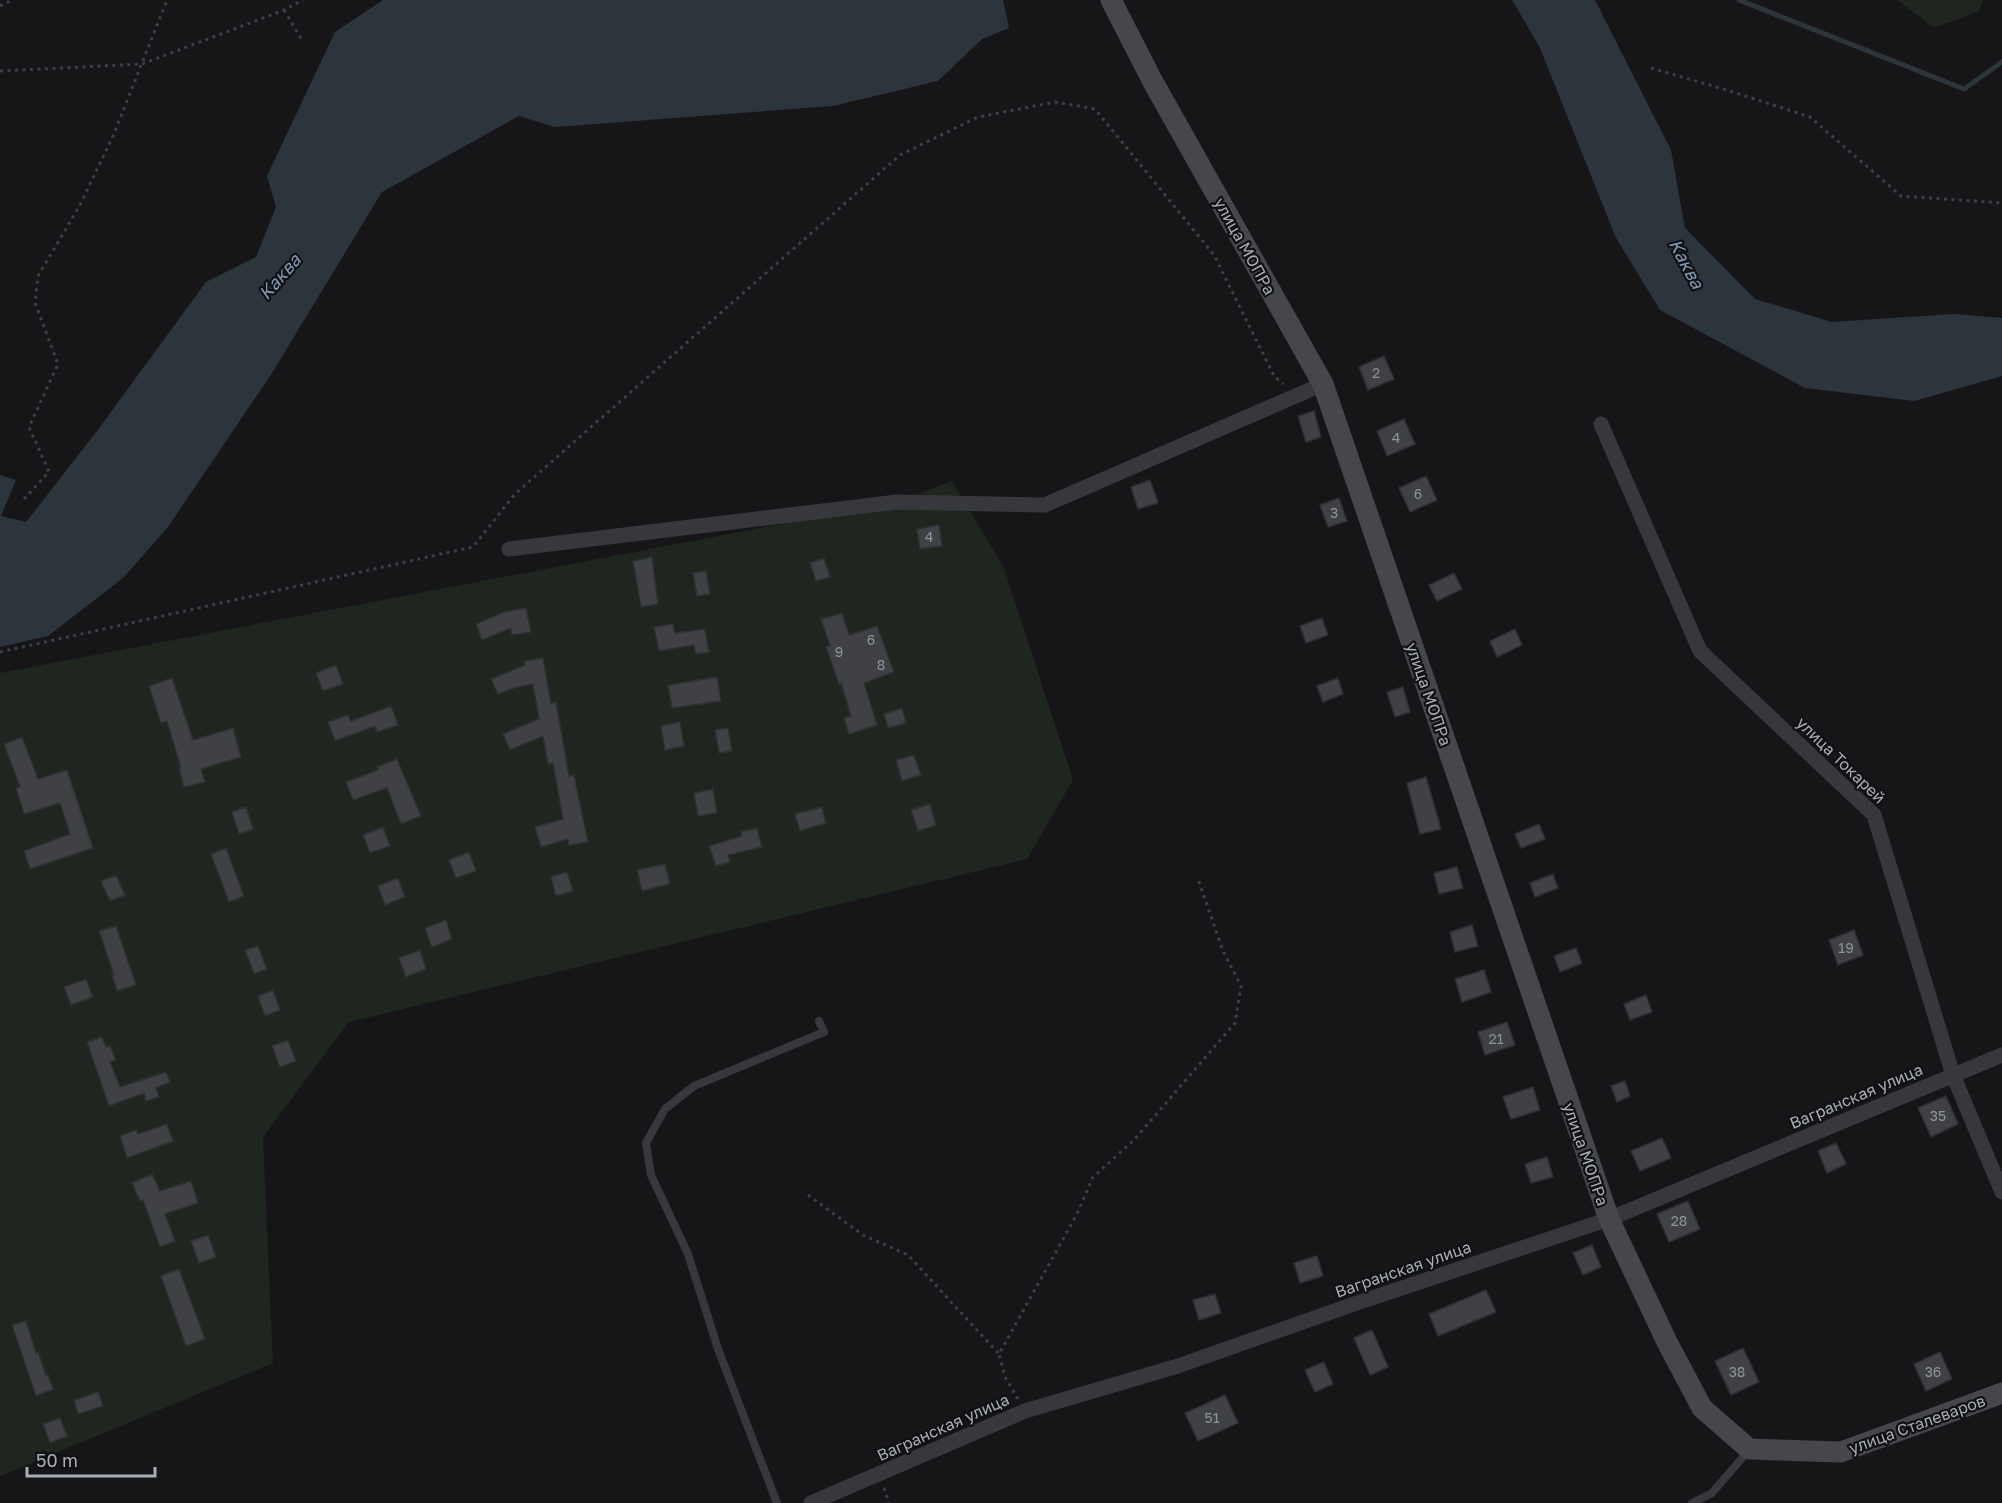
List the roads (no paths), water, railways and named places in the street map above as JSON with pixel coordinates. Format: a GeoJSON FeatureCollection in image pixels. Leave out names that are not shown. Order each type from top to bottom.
{"type":"FeatureCollection","features":[{"type":"Feature","properties":{"kind":"main road","name":"улица МОПРа"},"geometry":{"type":"LineString","coordinates":[[1111,0],[1153,82],[1323,384],[1609,1219],[1667,1342],[1702,1408],[1749,1449]]}},
{"type":"Feature","properties":{"kind":"main road","name":"улица Сталеваров"},"geometry":{"type":"LineString","coordinates":[[1749,1449],[1841,1452],[2002,1393]]}},
{"type":"Feature","properties":{"kind":"street"},"geometry":{"type":"LineString","coordinates":[[509,549],[897,502],[1045,505],[1323,384]]}},
{"type":"Feature","properties":{"kind":"street","name":"улица Токарей"},"geometry":{"type":"LineString","coordinates":[[1600,424],[1700,651],[1874,815],[1953,1075],[2002,1192]]}},
{"type":"Feature","properties":{"kind":"street","name":"Вагранская улица"},"geometry":{"type":"LineString","coordinates":[[811,1503],[1025,1411],[1178,1366],[1357,1303],[1609,1219],[2002,1054]]}},
{"type":"Feature","properties":{"kind":"lane"},"geometry":{"type":"LineString","coordinates":[[777,1503],[718,1349],[688,1254],[651,1175],[646,1143],[665,1109],[694,1086],[824,1032],[819,1021]]}},
{"type":"Feature","properties":{"kind":"lane"},"geometry":{"type":"LineString","coordinates":[[1692,1503],[1712,1494],[1749,1449]]}},
{"type":"Feature","properties":{"kind":"water","name":"Каква"},"geometry":{"type":"Polygon","coordinates":[[[383,0],[1003,0],[1009,28],[982,39],[938,81],[833,106],[555,127],[519,116],[382,192],[272,373],[168,527],[123,578],[48,636],[0,647],[0,475],[16,480],[1,516],[26,522],[97,431],[206,282],[256,257],[276,207],[267,176],[335,32],[383,0]]]}},
{"type":"Feature","properties":{"kind":"water","name":"Каква"},"geometry":{"type":"Polygon","coordinates":[[[1512,0],[1595,0],[1671,150],[1685,228],[1755,299],[1832,322],[1953,314],[2002,318],[2002,376],[1914,401],[1805,388],[1660,310],[1616,238],[1540,48],[1512,0]]]}},
{"type":"Feature","properties":{"kind":"waterway"},"geometry":{"type":"LineString","coordinates":[[1739,0],[1964,89],[2002,62]]}}]}
